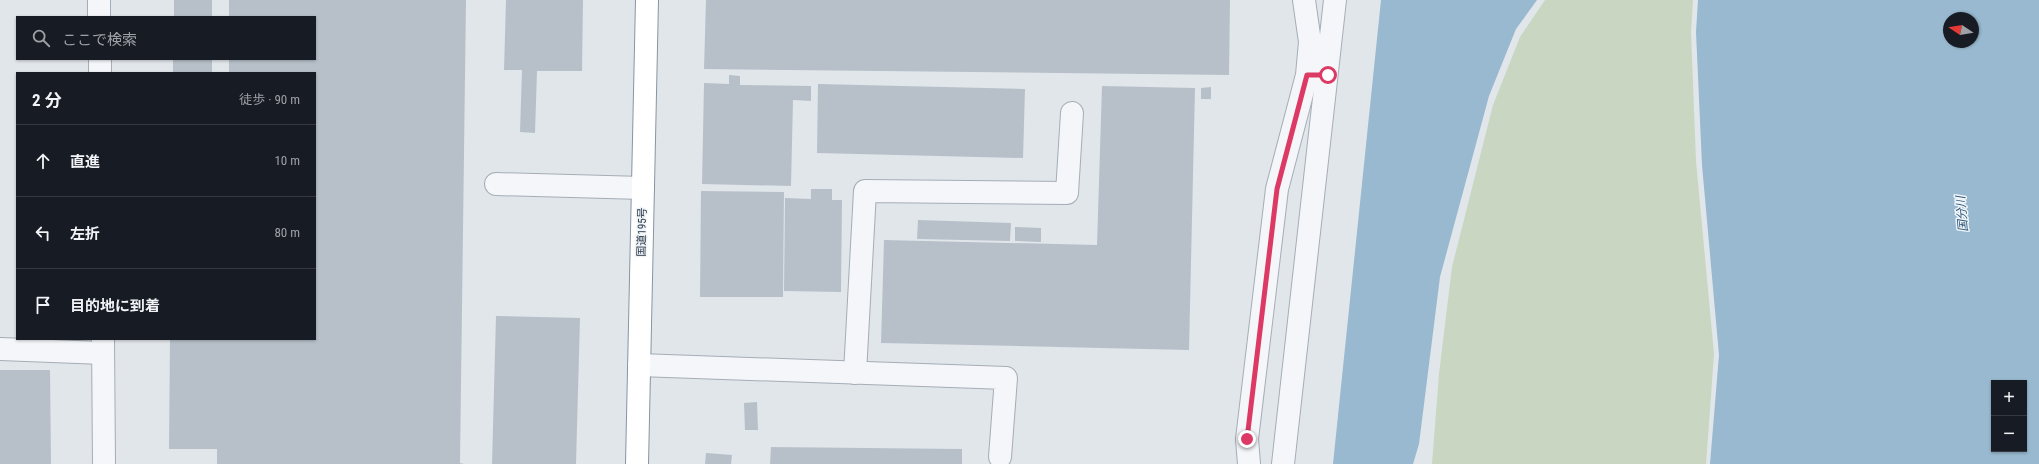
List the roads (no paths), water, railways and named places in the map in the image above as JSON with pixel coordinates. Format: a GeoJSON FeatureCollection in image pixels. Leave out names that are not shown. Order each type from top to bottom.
{"type":"FeatureCollection","features":[{"type":"Feature","properties":{"kind":"highway","name":"国道195号"},"geometry":{"type":"LineString","coordinates":[[637,464],[647,0]]}},
{"type":"Feature","properties":{"kind":"street"},"geometry":{"type":"LineString","coordinates":[[99,0],[99,16]]}},
{"type":"Feature","properties":{"kind":"street"},"geometry":{"type":"LineString","coordinates":[[1283,464],[1318,75],[1310,42],[1304,0]]}},
{"type":"Feature","properties":{"kind":"street"},"geometry":{"type":"LineString","coordinates":[[1249,464],[1247,439],[1277,189],[1318,75],[1336,0]]}},
{"type":"Feature","properties":{"kind":"street"},"geometry":{"type":"LineString","coordinates":[[100,60],[100,72]]}},
{"type":"Feature","properties":{"kind":"street"},"geometry":{"type":"LineString","coordinates":[[855,373],[865,191],[1067,194],[1072,113]]}},
{"type":"Feature","properties":{"kind":"street"},"geometry":{"type":"LineString","coordinates":[[496,184],[643,188]]}},
{"type":"Feature","properties":{"kind":"street"},"geometry":{"type":"LineString","coordinates":[[0,349],[103,346],[104,464]]}},
{"type":"Feature","properties":{"kind":"street"},"geometry":{"type":"LineString","coordinates":[[639,365],[1006,378],[1000,457]]}},
{"type":"Feature","properties":{"kind":"water"},"geometry":{"type":"Polygon","coordinates":[[[1381,0],[1537,0],[1516,29],[1489,96],[1440,277],[1419,444],[1413,464],[1333,464],[1381,0]]]}},
{"type":"Feature","properties":{"kind":"water","name":"国分川"},"geometry":{"type":"Polygon","coordinates":[[[1698,0],[2039,0],[2039,464],[1710,464],[1719,355],[1702,165],[1696,32],[1698,0]]]}}]}
